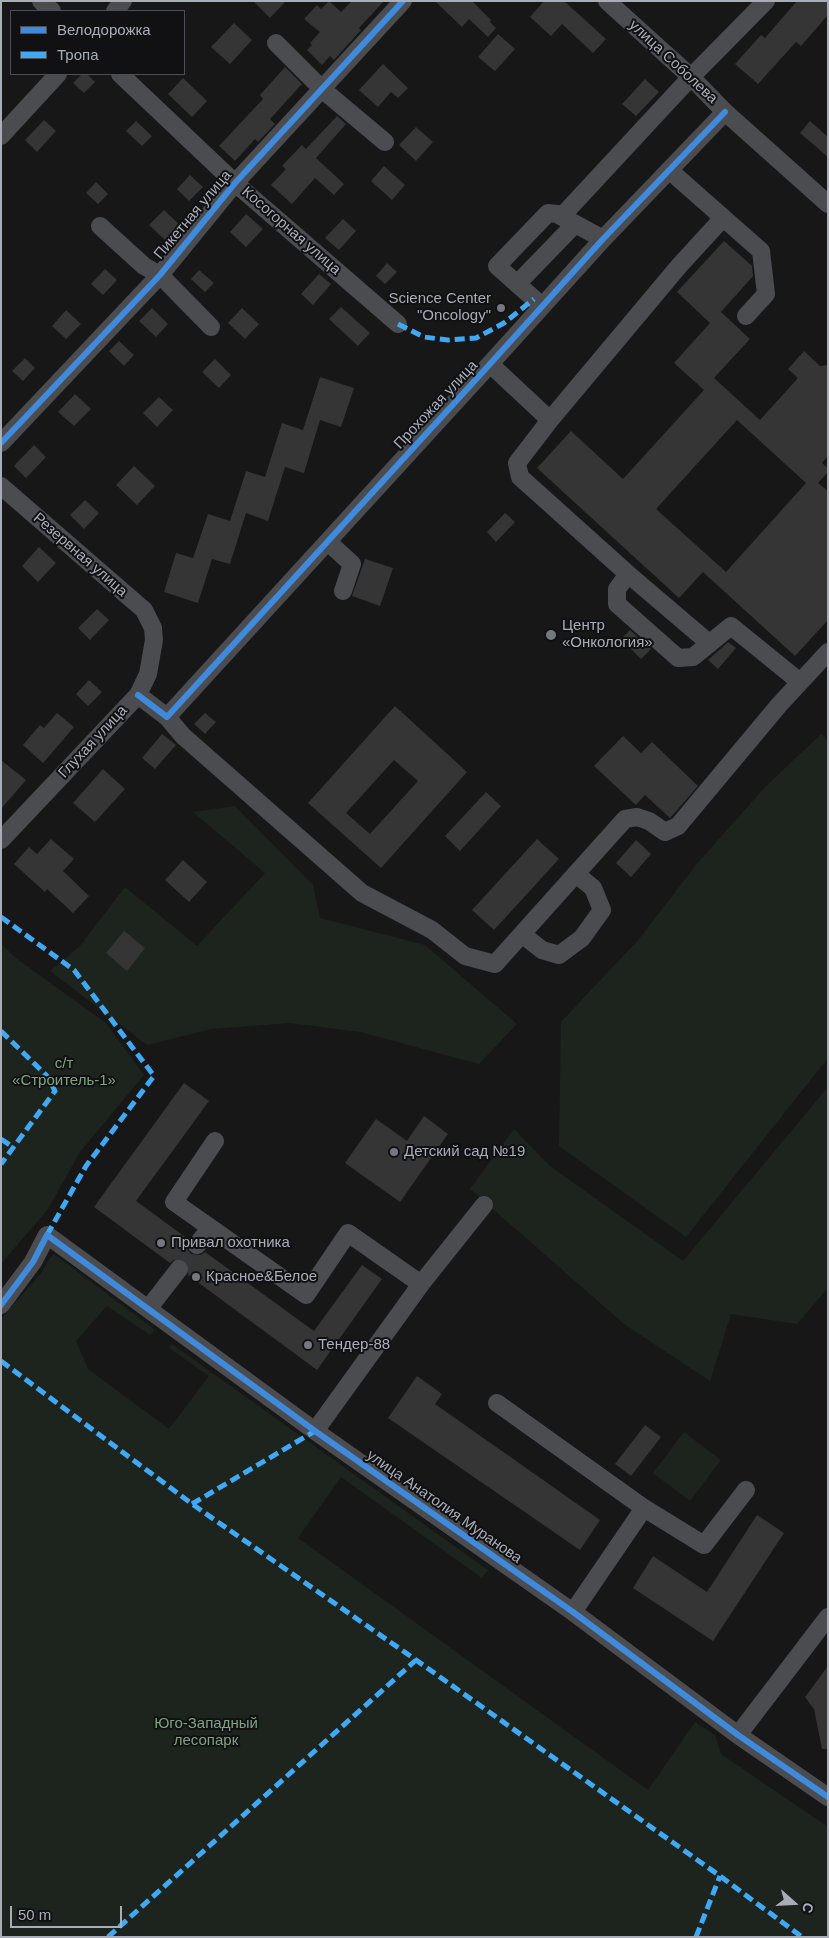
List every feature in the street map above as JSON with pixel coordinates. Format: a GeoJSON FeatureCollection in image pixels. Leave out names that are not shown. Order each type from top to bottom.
{"type":"FeatureCollection","features":[{"type":"Feature","properties":{"kind":"street"},"geometry":{"type":"LineString","coordinates":[[42,1],[51,10]]}},
{"type":"Feature","properties":{"kind":"street"},"geometry":{"type":"LineString","coordinates":[[115,10],[124,1]]}},
{"type":"Feature","properties":{"kind":"street","name":"Пикетная улица"},"geometry":{"type":"LineString","coordinates":[[1,443],[160,275],[236,183],[324,90],[404,1]]}},
{"type":"Feature","properties":{"kind":"street","name":"улица Соболева"},"geometry":{"type":"LineString","coordinates":[[608,1],[691,77],[726,112],[828,204]]}},
{"type":"Feature","properties":{"kind":"street"},"geometry":{"type":"LineString","coordinates":[[517,284],[568,220],[691,77],[766,1]]}},
{"type":"Feature","properties":{"kind":"street"},"geometry":{"type":"LineString","coordinates":[[276,43],[324,90],[385,142]]}},
{"type":"Feature","properties":{"kind":"street"},"geometry":{"type":"LineString","coordinates":[[1,136],[57,75]]}},
{"type":"Feature","properties":{"kind":"street","name":"Косогорная улица"},"geometry":{"type":"LineString","coordinates":[[121,75],[236,183],[398,324]]}},
{"type":"Feature","properties":{"kind":"street","name":"Прохожая улица"},"geometry":{"type":"LineString","coordinates":[[167,717],[603,239],[726,112]]}},
{"type":"Feature","properties":{"kind":"street"},"geometry":{"type":"LineString","coordinates":[[669,170],[761,251],[766,294],[746,316]]}},
{"type":"Feature","properties":{"kind":"street"},"geometry":{"type":"LineString","coordinates":[[542,306],[497,266],[548,213],[557,214],[603,239]]}},
{"type":"Feature","properties":{"kind":"street"},"geometry":{"type":"LineString","coordinates":[[709,643],[628,574],[520,476],[517,463],[550,420],[679,266],[723,218]]}},
{"type":"Feature","properties":{"kind":"street"},"geometry":{"type":"LineString","coordinates":[[100,226],[144,266],[160,275],[211,327]]}},
{"type":"Feature","properties":{"kind":"street"},"geometry":{"type":"LineString","coordinates":[[490,364],[550,420]]}},
{"type":"Feature","properties":{"kind":"street","name":"Резервная улица"},"geometry":{"type":"LineString","coordinates":[[1,486],[144,610],[153,628]]}},
{"type":"Feature","properties":{"kind":"street"},"geometry":{"type":"LineString","coordinates":[[328,542],[352,564],[343,591]]}},
{"type":"Feature","properties":{"kind":"street"},"geometry":{"type":"LineString","coordinates":[[628,574],[617,589],[617,604],[678,658],[693,657],[731,626],[800,682]]}},
{"type":"Feature","properties":{"kind":"street","name":"Глухая улица"},"geometry":{"type":"LineString","coordinates":[[1,840],[138,694],[148,674],[153,657],[153,628]]}},
{"type":"Feature","properties":{"kind":"street"},"geometry":{"type":"LineString","coordinates":[[138,694],[167,717],[184,736],[362,893],[432,930],[465,956],[495,964],[625,819],[637,817],[649,821],[665,832],[678,826],[800,682],[828,652]]}},
{"type":"Feature","properties":{"kind":"street"},"geometry":{"type":"LineString","coordinates":[[522,934],[542,950],[560,955],[582,938],[602,910],[593,888],[576,874]]}},
{"type":"Feature","properties":{"kind":"street"},"geometry":{"type":"LineString","coordinates":[[215,1141],[174,1202],[306,1295],[348,1232],[422,1284]]}},
{"type":"Feature","properties":{"kind":"street"},"geometry":{"type":"LineString","coordinates":[[315,1431],[422,1284],[484,1205]]}},
{"type":"Feature","properties":{"kind":"street"},"geometry":{"type":"LineString","coordinates":[[197,1245],[210,1228]]}},
{"type":"Feature","properties":{"kind":"street","name":"улица Анатолия Муранова"},"geometry":{"type":"LineString","coordinates":[[1,1305],[33,1262],[47,1235],[315,1431],[573,1612],[738,1735],[828,1797]]}},
{"type":"Feature","properties":{"kind":"street"},"geometry":{"type":"LineString","coordinates":[[148,1309],[179,1269]]}},
{"type":"Feature","properties":{"kind":"street"},"geometry":{"type":"LineString","coordinates":[[497,1403],[644,1508],[704,1545],[746,1490]]}},
{"type":"Feature","properties":{"kind":"street"},"geometry":{"type":"LineString","coordinates":[[573,1612],[644,1508]]}},
{"type":"Feature","properties":{"kind":"street"},"geometry":{"type":"LineString","coordinates":[[738,1735],[828,1617]]}},
{"type":"Feature","properties":{"kind":"green space"},"geometry":{"type":"Polygon","coordinates":[[[821,734],[828,741],[828,1058],[686,1237],[559,1146],[561,1022],[639,939],[696,865],[764,788],[821,734]]]}},
{"type":"Feature","properties":{"kind":"green space"},"geometry":{"type":"Polygon","coordinates":[[[235,806],[313,885],[320,918],[425,945],[517,1024],[479,1064],[360,1032],[290,1023],[211,1029],[147,1045],[50,971],[79,947],[125,887],[197,946],[265,873],[193,812],[235,806]]]}},
{"type":"Feature","properties":{"kind":"green space","name":"с/т «Строитель-1»"},"geometry":{"type":"Polygon","coordinates":[[[1,944],[17,959],[106,1023],[144,1075],[80,1152],[48,1209],[1,1264],[1,944]]]}},
{"type":"Feature","properties":{"kind":"green space"},"geometry":{"type":"Polygon","coordinates":[[[828,1087],[828,1288],[797,1324],[731,1314],[710,1381],[624,1324],[470,1189],[514,1129],[550,1166],[683,1261],[828,1087]]]}},
{"type":"Feature","properties":{"kind":"green space","name":"Юго-Западный лесопарк"},"geometry":{"type":"Polygon","coordinates":[[[54,1254],[155,1330],[150,1335],[107,1306],[76,1341],[88,1369],[169,1429],[209,1376],[169,1348],[172,1344],[488,1570],[482,1578],[341,1477],[298,1538],[648,1790],[695,1722],[715,1735],[721,1754],[828,1827],[828,1937],[1,1937],[1,1319],[42,1272],[54,1254]]]}},
{"type":"Feature","properties":{"kind":"green space"},"geometry":{"type":"Polygon","coordinates":[[[684,1432],[721,1460],[690,1501],[653,1473],[684,1432]]]}},
{"type":"Feature","properties":{"kind":"building"},"geometry":{"type":"Polygon","coordinates":[[[253,1],[286,1],[270,18],[253,1]]]}},
{"type":"Feature","properties":{"kind":"building"},"geometry":{"type":"Polygon","coordinates":[[[329,1],[341,12],[352,1],[384,1],[359,28],[361,30],[334,60],[330,56],[322,65],[307,50],[312,45],[310,43],[320,32],[304,19],[317,5],[321,9],[329,1]]]}},
{"type":"Feature","properties":{"kind":"building"},"geometry":{"type":"Polygon","coordinates":[[[435,1],[472,1],[491,20],[490,22],[496,28],[488,37],[469,19],[462,27],[435,1]]]}},
{"type":"Feature","properties":{"kind":"building"},"geometry":{"type":"Polygon","coordinates":[[[544,1],[564,1],[606,39],[593,53],[562,24],[551,36],[530,17],[544,1]]]}},
{"type":"Feature","properties":{"kind":"building"},"geometry":{"type":"Polygon","coordinates":[[[797,1],[828,1],[828,15],[801,46],[796,42],[758,84],[735,64],[761,35],[765,38],[797,1]]]}},
{"type":"Feature","properties":{"kind":"building"},"geometry":{"type":"Polygon","coordinates":[[[234,23],[252,40],[230,64],[211,47],[234,23]]]}},
{"type":"Feature","properties":{"kind":"building"},"geometry":{"type":"Polygon","coordinates":[[[498,34],[515,49],[495,71],[478,57],[498,34]]]}},
{"type":"Feature","properties":{"kind":"building"},"geometry":{"type":"Polygon","coordinates":[[[383,64],[408,88],[398,98],[391,92],[378,107],[359,90],[383,64]]]}},
{"type":"Feature","properties":{"kind":"building"},"geometry":{"type":"Polygon","coordinates":[[[285,67],[302,84],[270,119],[275,124],[258,142],[255,139],[235,161],[219,146],[263,99],[260,95],[285,67]]]}},
{"type":"Feature","properties":{"kind":"building"},"geometry":{"type":"Polygon","coordinates":[[[81,75],[88,75],[95,82],[84,93],[73,83],[81,75]]]}},
{"type":"Feature","properties":{"kind":"building"},"geometry":{"type":"Polygon","coordinates":[[[183,78],[207,101],[192,117],[168,94],[183,78]]]}},
{"type":"Feature","properties":{"kind":"building"},"geometry":{"type":"Polygon","coordinates":[[[645,79],[659,92],[636,116],[622,104],[645,79]]]}},
{"type":"Feature","properties":{"kind":"building"},"geometry":{"type":"Polygon","coordinates":[[[337,116],[346,124],[316,158],[344,184],[334,195],[315,178],[292,204],[271,185],[286,169],[282,166],[302,145],[306,149],[337,116]]]}},
{"type":"Feature","properties":{"kind":"building"},"geometry":{"type":"Polygon","coordinates":[[[44,120],[56,131],[37,152],[25,140],[44,120]]]}},
{"type":"Feature","properties":{"kind":"building"},"geometry":{"type":"Polygon","coordinates":[[[136,121],[152,136],[142,146],[126,131],[136,121]]]}},
{"type":"Feature","properties":{"kind":"building"},"geometry":{"type":"Polygon","coordinates":[[[810,121],[828,137],[828,157],[800,133],[810,121]]]}},
{"type":"Feature","properties":{"kind":"building"},"geometry":{"type":"Polygon","coordinates":[[[416,127],[433,142],[416,161],[399,145],[416,127]]]}},
{"type":"Feature","properties":{"kind":"building"},"geometry":{"type":"Polygon","coordinates":[[[384,166],[405,185],[392,200],[371,181],[384,166]]]}},
{"type":"Feature","properties":{"kind":"building"},"geometry":{"type":"Polygon","coordinates":[[[190,175],[203,187],[189,201],[177,189],[190,175]]]}},
{"type":"Feature","properties":{"kind":"building"},"geometry":{"type":"Polygon","coordinates":[[[96,182],[108,194],[98,204],[86,193],[96,182]]]}},
{"type":"Feature","properties":{"kind":"building"},"geometry":{"type":"Polygon","coordinates":[[[164,210],[181,226],[166,241],[149,225],[164,210]]]}},
{"type":"Feature","properties":{"kind":"building"},"geometry":{"type":"Polygon","coordinates":[[[246,214],[263,229],[246,247],[230,232],[246,214]]]}},
{"type":"Feature","properties":{"kind":"building"},"geometry":{"type":"Polygon","coordinates":[[[343,219],[356,231],[339,250],[325,238],[343,219]]]}},
{"type":"Feature","properties":{"kind":"building"},"geometry":{"type":"Polygon","coordinates":[[[724,241],[752,266],[753,276],[721,312],[750,339],[714,378],[760,420],[798,378],[788,369],[804,351],[820,366],[828,365],[828,456],[822,463],[828,468],[828,472],[818,483],[828,491],[828,620],[795,656],[703,572],[679,598],[537,468],[571,431],[623,479],[704,390],[674,363],[710,323],[677,292],[724,241]],[[737,420],[656,509],[726,572],[806,483],[737,420]]]}},
{"type":"Feature","properties":{"kind":"building"},"geometry":{"type":"Polygon","coordinates":[[[387,263],[397,272],[385,284],[376,276],[387,263]]]}},
{"type":"Feature","properties":{"kind":"building"},"geometry":{"type":"Polygon","coordinates":[[[105,269],[117,280],[103,295],[91,284],[105,269]]]}},
{"type":"Feature","properties":{"kind":"building"},"geometry":{"type":"Polygon","coordinates":[[[199,270],[214,283],[205,292],[191,279],[199,270]]]}},
{"type":"Feature","properties":{"kind":"building"},"geometry":{"type":"Polygon","coordinates":[[[319,274],[331,284],[313,305],[301,294],[319,274]]]}},
{"type":"Feature","properties":{"kind":"building"},"geometry":{"type":"Polygon","coordinates":[[[341,307],[370,333],[358,346],[329,319],[341,307]]]}},
{"type":"Feature","properties":{"kind":"building"},"geometry":{"type":"Polygon","coordinates":[[[152,308],[168,324],[156,337],[139,321],[152,308]]]}},
{"type":"Feature","properties":{"kind":"building"},"geometry":{"type":"Polygon","coordinates":[[[242,308],[259,324],[245,339],[228,323],[242,308]]]}},
{"type":"Feature","properties":{"kind":"building"},"geometry":{"type":"Polygon","coordinates":[[[66,310],[81,324],[66,339],[52,326],[66,310]]]}},
{"type":"Feature","properties":{"kind":"building"},"geometry":{"type":"Polygon","coordinates":[[[119,341],[134,355],[124,366],[109,351],[119,341]]]}},
{"type":"Feature","properties":{"kind":"building"},"geometry":{"type":"Polygon","coordinates":[[[25,358],[35,368],[23,381],[12,371],[25,358]]]}},
{"type":"Feature","properties":{"kind":"building"},"geometry":{"type":"Polygon","coordinates":[[[215,359],[231,375],[219,388],[202,372],[215,359]]]}},
{"type":"Feature","properties":{"kind":"building"},"geometry":{"type":"Polygon","coordinates":[[[320,377],[354,388],[341,427],[320,420],[304,473],[285,467],[268,521],[246,513],[230,564],[212,559],[198,603],[164,592],[176,553],[193,558],[208,514],[230,521],[246,471],[265,477],[282,423],[303,430],[320,377]]]}},
{"type":"Feature","properties":{"kind":"building"},"geometry":{"type":"Polygon","coordinates":[[[75,394],[91,409],[74,426],[58,412],[75,394]]]}},
{"type":"Feature","properties":{"kind":"building"},"geometry":{"type":"Polygon","coordinates":[[[159,397],[173,410],[157,427],[143,413],[159,397]]]}},
{"type":"Feature","properties":{"kind":"building"},"geometry":{"type":"Polygon","coordinates":[[[34,445],[46,457],[26,478],[14,466],[34,445]]]}},
{"type":"Feature","properties":{"kind":"building"},"geometry":{"type":"Polygon","coordinates":[[[134,466],[155,486],[137,505],[116,485],[134,466]]]}},
{"type":"Feature","properties":{"kind":"building"},"geometry":{"type":"Polygon","coordinates":[[[85,500],[99,513],[84,529],[70,515],[85,500]]]}},
{"type":"Feature","properties":{"kind":"building"},"geometry":{"type":"Polygon","coordinates":[[[505,513],[515,522],[496,542],[487,532],[505,513]]]}},
{"type":"Feature","properties":{"kind":"building"},"geometry":{"type":"Polygon","coordinates":[[[39,547],[56,563],[38,582],[22,566],[39,547]]]}},
{"type":"Feature","properties":{"kind":"building"},"geometry":{"type":"Polygon","coordinates":[[[365,559],[393,568],[380,606],[352,596],[365,559]]]}},
{"type":"Feature","properties":{"kind":"building"},"geometry":{"type":"Polygon","coordinates":[[[97,609],[109,620],[90,640],[78,628],[97,609]]]}},
{"type":"Feature","properties":{"kind":"building"},"geometry":{"type":"Polygon","coordinates":[[[630,630],[651,649],[641,659],[621,639],[630,630]]]}},
{"type":"Feature","properties":{"kind":"building"},"geometry":{"type":"Polygon","coordinates":[[[728,642],[736,648],[718,669],[708,660],[728,642]]]}},
{"type":"Feature","properties":{"kind":"building"},"geometry":{"type":"Polygon","coordinates":[[[89,680],[102,692],[88,706],[76,694],[89,680]]]}},
{"type":"Feature","properties":{"kind":"building"},"geometry":{"type":"Polygon","coordinates":[[[395,706],[467,772],[381,868],[308,803],[395,706]],[[394,760],[346,813],[370,834],[418,781],[394,760]]]}},
{"type":"Feature","properties":{"kind":"building"},"geometry":{"type":"Polygon","coordinates":[[[57,713],[74,727],[43,763],[23,745],[40,725],[44,728],[57,713]]]}},
{"type":"Feature","properties":{"kind":"building"},"geometry":{"type":"Polygon","coordinates":[[[205,713],[216,722],[205,734],[194,724],[205,713]]]}},
{"type":"Feature","properties":{"kind":"building"},"geometry":{"type":"Polygon","coordinates":[[[162,734],[176,745],[155,769],[142,758],[162,734]]]}},
{"type":"Feature","properties":{"kind":"building"},"geometry":{"type":"Polygon","coordinates":[[[623,736],[641,753],[652,742],[698,786],[670,818],[645,795],[636,805],[594,766],[623,736]]]}},
{"type":"Feature","properties":{"kind":"building"},"geometry":{"type":"Polygon","coordinates":[[[1,760],[26,780],[1,809],[1,760]]]}},
{"type":"Feature","properties":{"kind":"building"},"geometry":{"type":"Polygon","coordinates":[[[103,769],[125,789],[95,822],[73,803],[103,769]]]}},
{"type":"Feature","properties":{"kind":"building"},"geometry":{"type":"Polygon","coordinates":[[[486,792],[501,806],[460,851],[445,836],[486,792]]]}},
{"type":"Feature","properties":{"kind":"building"},"geometry":{"type":"Polygon","coordinates":[[[51,839],[74,859],[63,871],[89,896],[73,913],[47,889],[45,892],[14,864],[29,847],[37,854],[51,839]]]}},
{"type":"Feature","properties":{"kind":"building"},"geometry":{"type":"Polygon","coordinates":[[[537,839],[559,859],[494,930],[472,910],[537,839]]]}},
{"type":"Feature","properties":{"kind":"building"},"geometry":{"type":"Polygon","coordinates":[[[636,840],[651,854],[631,877],[616,863],[636,840]]]}},
{"type":"Feature","properties":{"kind":"building"},"geometry":{"type":"Polygon","coordinates":[[[183,860],[207,882],[189,902],[165,880],[183,860]]]}},
{"type":"Feature","properties":{"kind":"building"},"geometry":{"type":"Polygon","coordinates":[[[124,931],[145,948],[127,971],[106,953],[124,931]]]}},
{"type":"Feature","properties":{"kind":"building"},"geometry":{"type":"Polygon","coordinates":[[[184,1083],[209,1101],[136,1201],[188,1239],[187,1249],[191,1254],[201,1255],[205,1252],[314,1331],[362,1265],[382,1279],[317,1370],[188,1275],[189,1265],[185,1260],[175,1259],[170,1263],[94,1207],[184,1083]]]}},
{"type":"Feature","properties":{"kind":"building","name":"Детский сад №19"},"geometry":{"type":"Polygon","coordinates":[[[424,1116],[448,1134],[400,1202],[345,1163],[376,1119],[407,1141],[424,1116]]]}},
{"type":"Feature","properties":{"kind":"building"},"geometry":{"type":"Polygon","coordinates":[[[417,1376],[442,1394],[435,1404],[600,1520],[580,1550],[388,1418],[417,1376]]]}},
{"type":"Feature","properties":{"kind":"building"},"geometry":{"type":"Polygon","coordinates":[[[645,1425],[661,1437],[631,1476],[615,1464],[645,1425]]]}},
{"type":"Feature","properties":{"kind":"building"},"geometry":{"type":"Polygon","coordinates":[[[757,1515],[784,1533],[713,1641],[633,1588],[653,1556],[707,1592],[757,1515]]]}},
{"type":"Feature","properties":{"kind":"building"},"geometry":{"type":"Polygon","coordinates":[[[828,1666],[828,1749],[822,1749],[814,1709],[805,1697],[828,1666]]]}},
{"type":"Feature","properties":{"kind":"tunnel"},"geometry":{"type":"LineString","coordinates":[[179,1269],[197,1245]]}},
{"type":"Feature","properties":{"kind":"marked path"},"geometry":{"type":"LineString","coordinates":[[398,324],[424,337],[448,340],[476,338],[504,323],[534,299]]}},
{"type":"Feature","properties":{"kind":"marked path"},"geometry":{"type":"LineString","coordinates":[[1,917],[74,970],[154,1076],[86,1166],[47,1235]]}},
{"type":"Feature","properties":{"kind":"marked path"},"geometry":{"type":"LineString","coordinates":[[1,1031],[48,1077],[55,1091],[1,1164]]}},
{"type":"Feature","properties":{"kind":"marked path"},"geometry":{"type":"LineString","coordinates":[[1,1139],[13,1147]]}},
{"type":"Feature","properties":{"kind":"marked path"},"geometry":{"type":"LineString","coordinates":[[1,1361],[192,1504],[416,1660],[720,1876],[802,1937]]}},
{"type":"Feature","properties":{"kind":"marked path"},"geometry":{"type":"LineString","coordinates":[[192,1504],[315,1431]]}},
{"type":"Feature","properties":{"kind":"marked path"},"geometry":{"type":"LineString","coordinates":[[108,1937],[416,1660]]}},
{"type":"Feature","properties":{"kind":"marked path"},"geometry":{"type":"LineString","coordinates":[[696,1937],[720,1876]]}},
{"type":"Feature","properties":{"kind":"cycle path"},"geometry":{"type":"LineString","coordinates":[[1,443],[160,275],[235,183],[403,1]]}},
{"type":"Feature","properties":{"kind":"cycle path"},"geometry":{"type":"LineString","coordinates":[[138,695],[167,717],[603,239],[725,112]]}},
{"type":"Feature","properties":{"kind":"cycle path"},"geometry":{"type":"LineString","coordinates":[[1,1305],[33,1262],[47,1235],[315,1431],[573,1612],[738,1735],[828,1797]]}},
{"type":"Feature","properties":{"kind":"place","name":"Science Center \"Oncology\""},"geometry":{"type":"Point","coordinates":[501,308]}},
{"type":"Feature","properties":{"kind":"place","name":"Центр «Онкология»"},"geometry":{"type":"Point","coordinates":[551,635]}},
{"type":"Feature","properties":{"kind":"place","name":"Детский сад №19"},"geometry":{"type":"Point","coordinates":[394,1152]}},
{"type":"Feature","properties":{"kind":"place","name":"Привал охотника"},"geometry":{"type":"Point","coordinates":[161,1243]}},
{"type":"Feature","properties":{"kind":"place","name":"Красное&Белое"},"geometry":{"type":"Point","coordinates":[196,1277]}},
{"type":"Feature","properties":{"kind":"place","name":"Тендер-88"},"geometry":{"type":"Point","coordinates":[308,1345]}}]}
